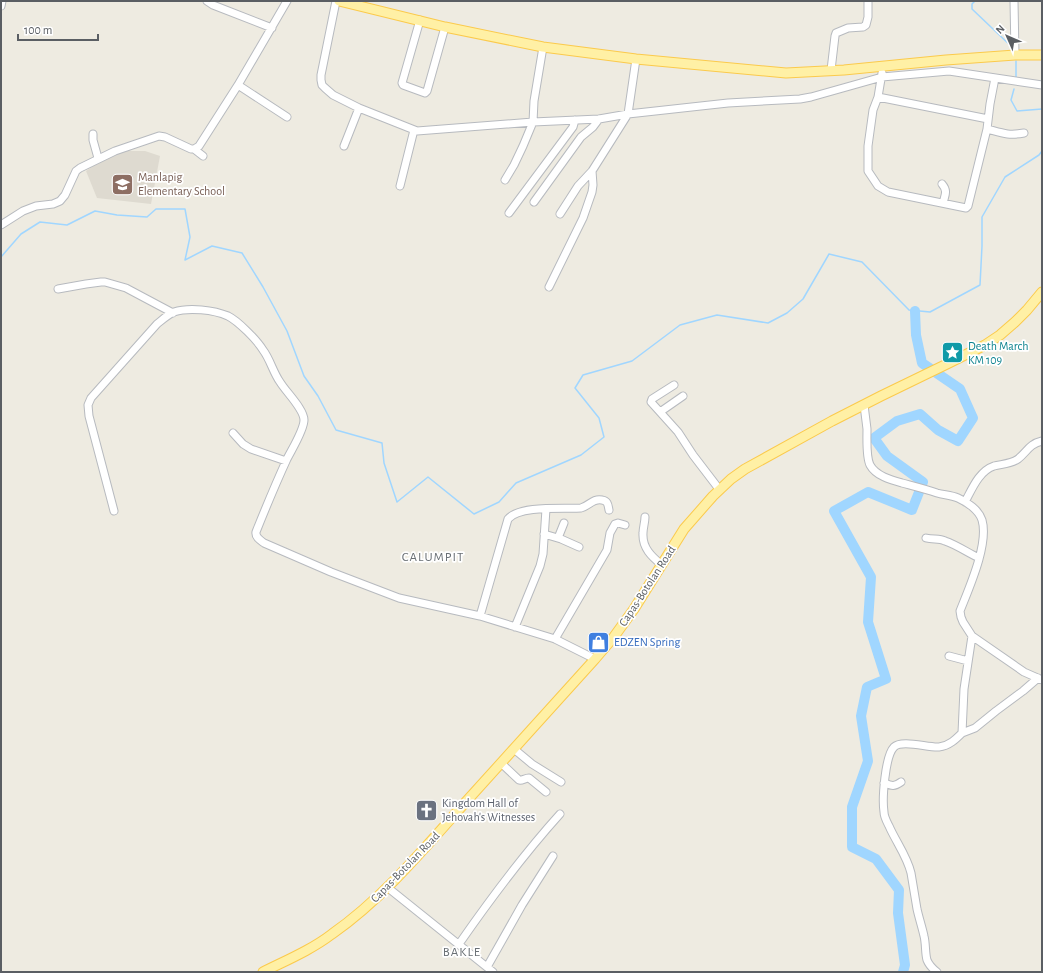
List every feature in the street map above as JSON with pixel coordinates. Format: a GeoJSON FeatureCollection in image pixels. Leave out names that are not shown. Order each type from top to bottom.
{"type":"FeatureCollection","features":[{"type":"Feature","properties":{"kind":"main road"},"geometry":{"type":"LineString","coordinates":[[339,1],[445,27],[543,47],[636,59],[786,73],[844,70],[1016,55],[1042,55]]}},
{"type":"Feature","properties":{"kind":"main road","name":"Capas-Botolan Road"},"geometry":{"type":"LineString","coordinates":[[263,972],[308,950],[332,935],[360,913],[387,887],[514,749],[613,638],[634,610],[684,529],[698,511],[719,490],[745,469],[773,453],[881,396],[949,363],[1000,335],[1021,316],[1042,292]]}},
{"type":"Feature","properties":{"kind":"street"},"geometry":{"type":"LineString","coordinates":[[1,6],[2,1]]}},
{"type":"Feature","properties":{"kind":"street"},"geometry":{"type":"LineString","coordinates":[[207,1],[213,5],[272,28]]}},
{"type":"Feature","properties":{"kind":"street"},"geometry":{"type":"LineString","coordinates":[[194,149],[200,144],[238,85],[287,1]]}},
{"type":"Feature","properties":{"kind":"street"},"geometry":{"type":"LineString","coordinates":[[336,1],[321,75],[324,88],[333,95],[360,108],[419,131],[533,122],[599,119],[628,114],[728,103],[800,99],[882,77],[945,72],[1042,85]]}},
{"type":"Feature","properties":{"kind":"street"},"geometry":{"type":"LineString","coordinates":[[831,70],[836,33],[848,28],[863,27],[866,25],[868,17],[868,1]]}},
{"type":"Feature","properties":{"kind":"street"},"geometry":{"type":"LineString","coordinates":[[1014,1],[1016,55]]}},
{"type":"Feature","properties":{"kind":"street"},"geometry":{"type":"LineString","coordinates":[[420,20],[402,83],[403,85],[425,93],[427,91],[445,27]]}},
{"type":"Feature","properties":{"kind":"street"},"geometry":{"type":"LineString","coordinates":[[505,180],[514,165],[533,122],[534,101],[543,47]]}},
{"type":"Feature","properties":{"kind":"street"},"geometry":{"type":"LineString","coordinates":[[560,214],[578,186],[592,171],[628,114],[636,59]]}},
{"type":"Feature","properties":{"kind":"street"},"geometry":{"type":"LineString","coordinates":[[945,72],[944,68],[946,60]]}},
{"type":"Feature","properties":{"kind":"street"},"geometry":{"type":"LineString","coordinates":[[882,66],[882,77],[878,97],[873,110],[868,146],[868,171],[878,186],[888,192],[966,208],[968,206],[987,129],[994,78]]}},
{"type":"Feature","properties":{"kind":"street"},"geometry":{"type":"LineString","coordinates":[[238,85],[287,117]]}},
{"type":"Feature","properties":{"kind":"street"},"geometry":{"type":"LineString","coordinates":[[878,97],[988,119]]}},
{"type":"Feature","properties":{"kind":"street"},"geometry":{"type":"LineString","coordinates":[[344,146],[360,108]]}},
{"type":"Feature","properties":{"kind":"street"},"geometry":{"type":"LineString","coordinates":[[534,202],[581,137],[593,127],[599,119]]}},
{"type":"Feature","properties":{"kind":"street"},"geometry":{"type":"LineString","coordinates":[[509,213],[573,127],[575,120]]}},
{"type":"Feature","properties":{"kind":"street"},"geometry":{"type":"LineString","coordinates":[[987,129],[1007,135],[1024,133]]}},
{"type":"Feature","properties":{"kind":"street"},"geometry":{"type":"LineString","coordinates":[[400,186],[414,130]]}},
{"type":"Feature","properties":{"kind":"street"},"geometry":{"type":"LineString","coordinates":[[93,134],[93,140],[98,158]]}},
{"type":"Feature","properties":{"kind":"street"},"geometry":{"type":"LineString","coordinates":[[1,224],[23,211],[36,206],[58,202],[65,195],[76,171],[80,168],[115,151],[159,136],[194,149],[203,156]]}},
{"type":"Feature","properties":{"kind":"street"},"geometry":{"type":"LineString","coordinates":[[549,287],[583,218],[594,184],[592,171]]}},
{"type":"Feature","properties":{"kind":"street"},"geometry":{"type":"LineString","coordinates":[[942,184],[946,188],[942,203]]}},
{"type":"Feature","properties":{"kind":"street"},"geometry":{"type":"LineString","coordinates":[[58,289],[105,282],[126,288],[174,313]]}},
{"type":"Feature","properties":{"kind":"street"},"geometry":{"type":"LineString","coordinates":[[114,511],[88,416],[88,405],[91,398],[157,324],[165,318],[174,313],[196,309],[227,316],[239,325],[264,350],[279,382],[303,413],[304,420],[303,426],[256,532],[257,537],[264,543],[330,572],[399,598],[480,616],[555,638],[595,659]]}},
{"type":"Feature","properties":{"kind":"street"},"geometry":{"type":"LineString","coordinates":[[674,385],[651,400],[651,402],[678,432],[719,490]]}},
{"type":"Feature","properties":{"kind":"street"},"geometry":{"type":"LineString","coordinates":[[660,412],[683,396]]}},
{"type":"Feature","properties":{"kind":"street"},"geometry":{"type":"LineString","coordinates":[[864,405],[868,455],[870,464],[878,474],[896,481],[956,497],[974,508],[980,516],[982,520],[983,532],[979,558],[960,611],[961,617],[972,636],[1024,672],[1040,679]]}},
{"type":"Feature","properties":{"kind":"street"},"geometry":{"type":"LineString","coordinates":[[233,433],[251,450],[286,462]]}},
{"type":"Feature","properties":{"kind":"street"},"geometry":{"type":"LineString","coordinates":[[965,502],[979,477],[987,470],[1016,460],[1032,445],[1042,441]]}},
{"type":"Feature","properties":{"kind":"street"},"geometry":{"type":"LineString","coordinates":[[480,616],[508,519],[524,510],[581,508],[598,499],[606,501],[608,503],[609,510]]}},
{"type":"Feature","properties":{"kind":"street"},"geometry":{"type":"LineString","coordinates":[[515,627],[540,566],[546,509]]}},
{"type":"Feature","properties":{"kind":"street"},"geometry":{"type":"LineString","coordinates":[[646,517],[643,540],[650,556],[662,565]]}},
{"type":"Feature","properties":{"kind":"street"},"geometry":{"type":"LineString","coordinates":[[555,638],[607,550],[610,534],[615,524],[618,522],[625,525]]}},
{"type":"Feature","properties":{"kind":"street"},"geometry":{"type":"LineString","coordinates":[[558,538],[564,523]]}},
{"type":"Feature","properties":{"kind":"street"},"geometry":{"type":"LineString","coordinates":[[544,534],[580,546]]}},
{"type":"Feature","properties":{"kind":"street"},"geometry":{"type":"LineString","coordinates":[[926,538],[931,540],[944,540],[979,558]]}},
{"type":"Feature","properties":{"kind":"street"},"geometry":{"type":"LineString","coordinates":[[962,733],[964,689],[972,636]]}},
{"type":"Feature","properties":{"kind":"street"},"geometry":{"type":"LineString","coordinates":[[949,656],[968,661]]}},
{"type":"Feature","properties":{"kind":"street"},"geometry":{"type":"LineString","coordinates":[[937,972],[930,966],[927,960],[925,938],[909,866],[904,854],[894,839],[884,812],[884,783],[888,760],[896,745],[903,743],[926,747],[939,747],[954,741],[962,733],[975,728],[1040,679]]}},
{"type":"Feature","properties":{"kind":"street"},"geometry":{"type":"LineString","coordinates":[[514,749],[532,764],[561,782]]}},
{"type":"Feature","properties":{"kind":"street"},"geometry":{"type":"LineString","coordinates":[[501,763],[519,780],[521,781],[529,778],[546,792]]}},
{"type":"Feature","properties":{"kind":"street"},"geometry":{"type":"LineString","coordinates":[[884,783],[895,786],[901,782]]}},
{"type":"Feature","properties":{"kind":"street"},"geometry":{"type":"LineString","coordinates":[[459,944],[526,852],[560,814]]}},
{"type":"Feature","properties":{"kind":"street"},"geometry":{"type":"LineString","coordinates":[[387,887],[490,970],[522,905],[553,856]]}},
{"type":"Feature","properties":{"kind":"shaded area","name":"Manlapig Elementary School"},"geometry":{"type":"Polygon","coordinates":[[[115,151],[145,151],[160,156],[151,204],[97,198],[86,171],[115,151]]]}},
{"type":"Feature","properties":{"kind":"waterway"},"geometry":{"type":"LineString","coordinates":[[975,1],[972,4],[972,9],[1013,48]]}},
{"type":"Feature","properties":{"kind":"waterway"},"geometry":{"type":"LineString","coordinates":[[1016,61],[1016,78]]}},
{"type":"Feature","properties":{"kind":"waterway"},"geometry":{"type":"LineString","coordinates":[[1014,89],[1011,100],[1017,111],[1042,109]]}},
{"type":"Feature","properties":{"kind":"waterway"},"geometry":{"type":"LineString","coordinates":[[1,257],[21,234],[40,222],[67,225],[95,211],[117,215],[147,217],[156,209],[185,209],[190,237],[185,260],[212,246],[242,253],[287,331],[304,376],[318,396],[336,430],[382,443],[384,463],[397,502],[428,477],[474,514],[499,502],[516,483],[581,455],[604,437],[599,418],[575,388],[583,375],[632,361],[680,325],[717,315],[768,323],[787,313],[803,299],[829,254],[862,262],[909,310],[930,312],[980,285],[982,217],[1005,177],[1039,155],[1042,151]]}},
{"type":"Feature","properties":{"kind":"waterway"},"geometry":{"type":"LineString","coordinates":[[903,972],[905,965],[898,913],[899,890],[876,859],[852,847],[852,807],[868,761],[861,716],[867,687],[886,679],[868,622],[871,577],[834,511],[868,492],[912,510],[923,482],[887,456],[874,438],[897,421],[920,414],[938,430],[958,441],[973,418],[960,389],[922,363],[916,335],[915,311]]}},
{"type":"Feature","properties":{"kind":"place","name":"Manlapig Elementary School"},"geometry":{"type":"Point","coordinates":[123,184]}},
{"type":"Feature","properties":{"kind":"place","name":"Death March KM 109"},"geometry":{"type":"Point","coordinates":[952,353]}},
{"type":"Feature","properties":{"kind":"place","name":"EDZEN Spring"},"geometry":{"type":"Point","coordinates":[598,642]}},
{"type":"Feature","properties":{"kind":"place","name":"Kingdom Hall of Jehovah's Witnesses"},"geometry":{"type":"Point","coordinates":[427,810]}},
{"type":"Feature","properties":{"kind":"district","name":"CALUMPIT"},"geometry":{"type":"Point","coordinates":[433,557]}},
{"type":"Feature","properties":{"kind":"district","name":"BAKLE"},"geometry":{"type":"Point","coordinates":[462,952]}}]}
